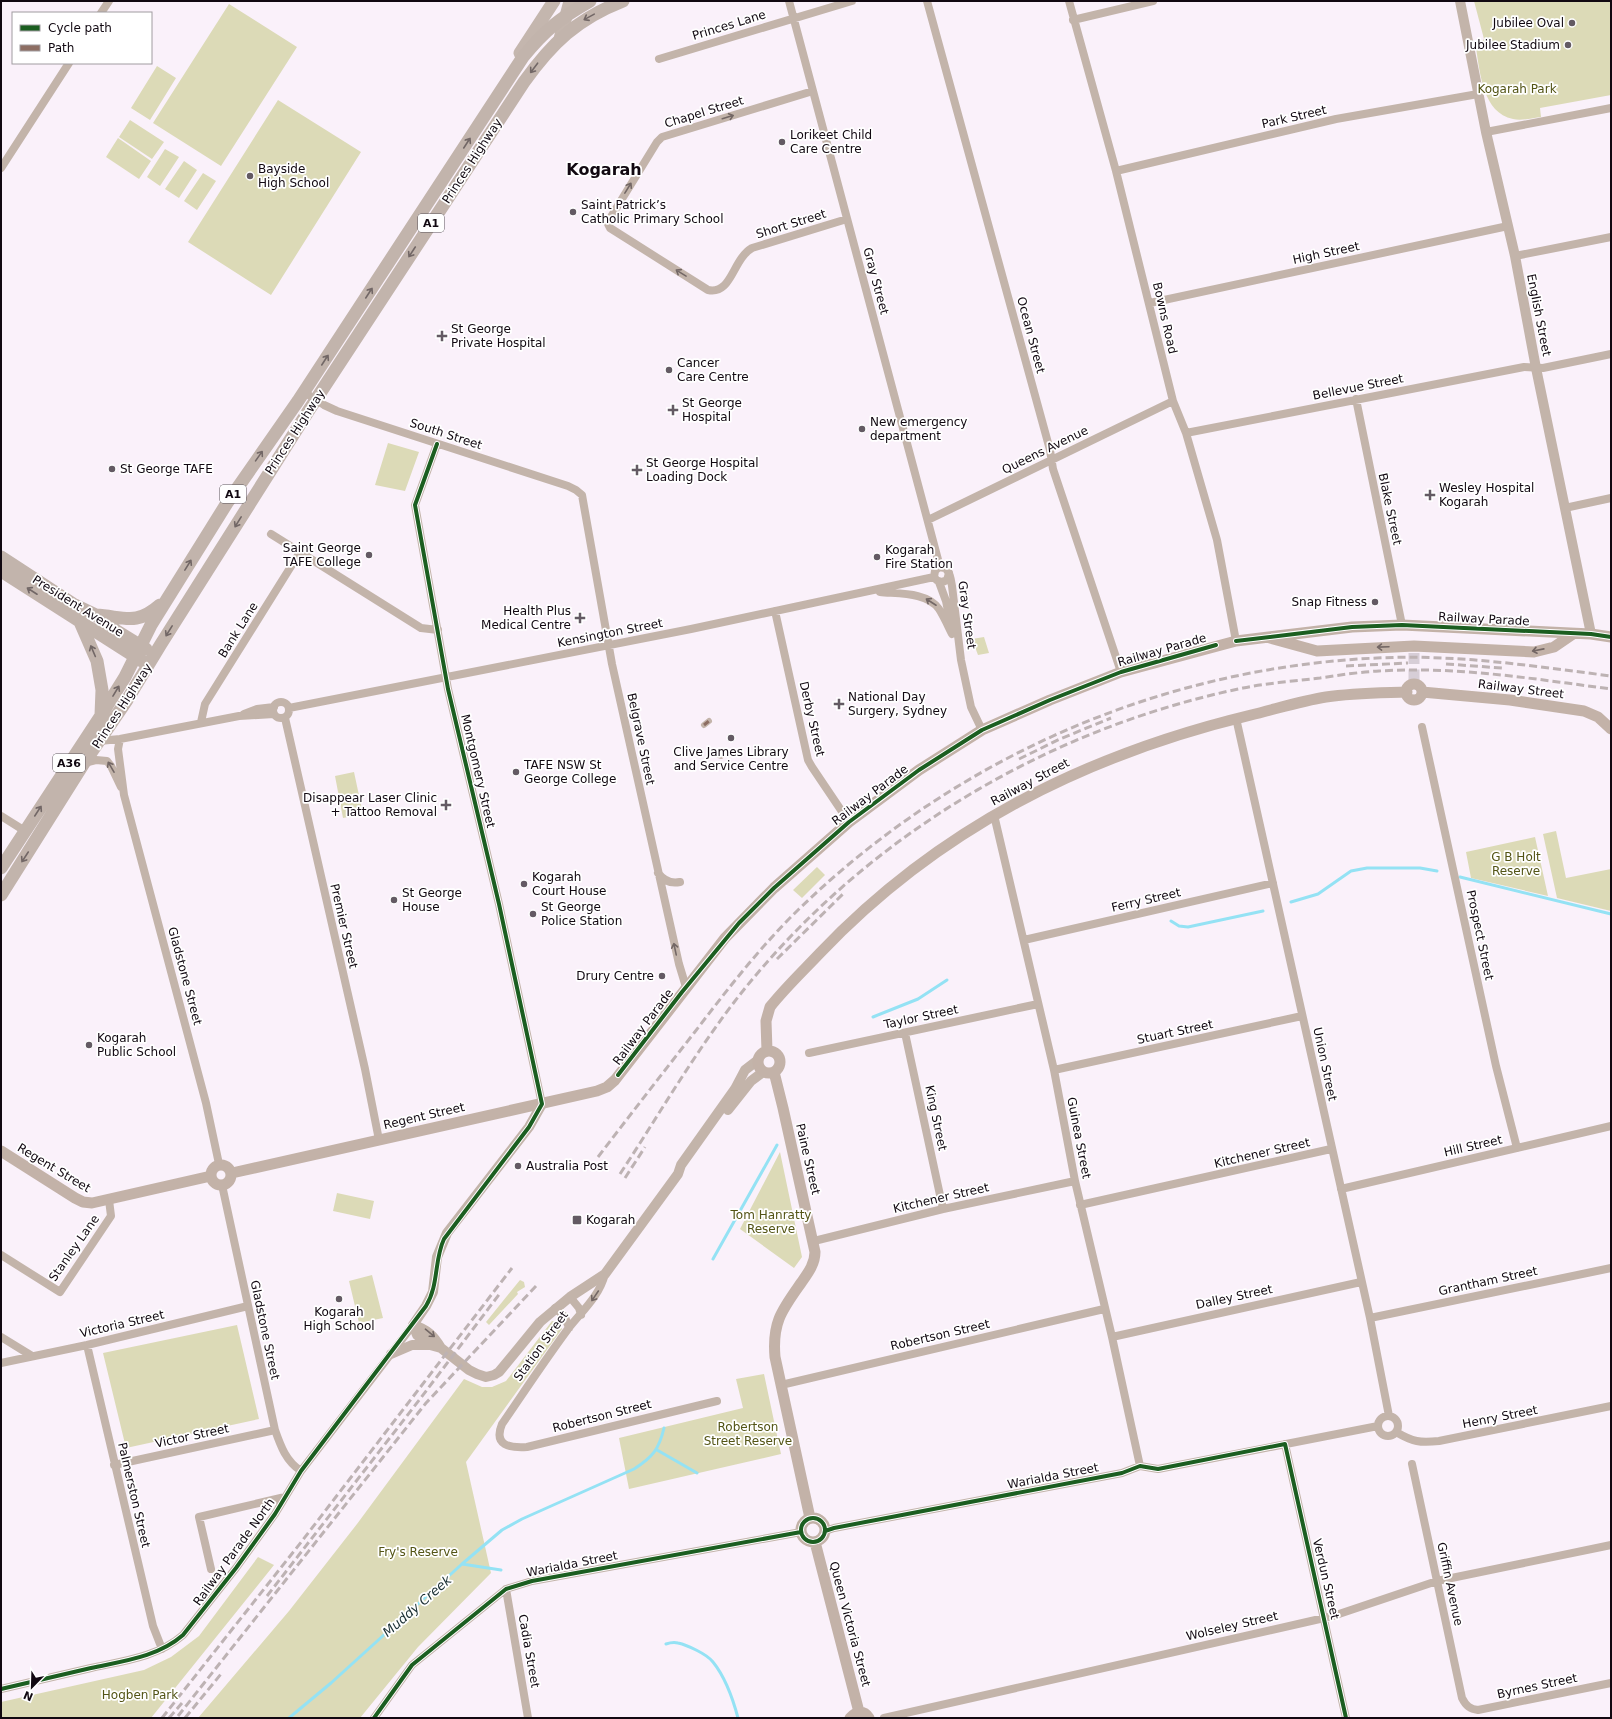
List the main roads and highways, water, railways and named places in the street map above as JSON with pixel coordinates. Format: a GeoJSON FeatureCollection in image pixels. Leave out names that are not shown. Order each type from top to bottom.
{"type":"FeatureCollection","features":[{"type":"Feature","properties":{"kind":"highway","name":"Princes Highway"},"geometry":{"type":"LineString","coordinates":[[1,868],[125,677],[137,651],[167,598],[240,483],[304,392],[492,103],[534,44],[568,7],[590,1]]}},
{"type":"Feature","properties":{"kind":"highway","name":"Princes Highway"},"geometry":{"type":"LineString","coordinates":[[1,895],[84,764],[127,700],[316,400],[502,114],[538,63],[560,39],[582,20],[623,1]]}},
{"type":"Feature","properties":{"kind":"highway","name":"President Avenue"},"geometry":{"type":"LineString","coordinates":[[1,557],[73,604],[96,615],[137,651]]}},
{"type":"Feature","properties":{"kind":"highway","name":"President Avenue"},"geometry":{"type":"LineString","coordinates":[[1,571],[80,622],[137,651],[151,660]]}},
{"type":"Feature","properties":{"kind":"highway","name":"A1"},"geometry":{"type":"LineString","coordinates":[[96,615],[112,616],[126,620],[142,617],[150,613],[167,598]]}},
{"type":"Feature","properties":{"kind":"highway"},"geometry":{"type":"LineString","coordinates":[[80,622],[97,661],[102,690],[100,717]]}},
{"type":"Feature","properties":{"kind":"main road"},"geometry":{"type":"LineString","coordinates":[[492,103],[498,84],[543,20],[554,1]]}},
{"type":"Feature","properties":{"kind":"main road"},"geometry":{"type":"LineString","coordinates":[[560,39],[568,7]]}},
{"type":"Feature","properties":{"kind":"main road","name":"Railway Parade"},"geometry":{"type":"LineString","coordinates":[[618,1075],[686,986],[738,923],[774,888],[849,822],[919,770],[982,730],[1050,700],[1121,672],[1236,641],[1309,631],[1402,624],[1591,634],[1611,637]]}},
{"type":"Feature","properties":{"kind":"main road"},"geometry":{"type":"LineString","coordinates":[[1309,631],[1311,644],[1326,650]]}},
{"type":"Feature","properties":{"kind":"main road","name":"Railway Parade"},"geometry":{"type":"LineString","coordinates":[[1267,637],[1310,650],[1414,649],[1534,652],[1554,647],[1573,634]]}},
{"type":"Feature","properties":{"kind":"main road","name":"Railway Street"},"geometry":{"type":"LineString","coordinates":[[767,1051],[766,1016],[770,1007],[830,943],[889,888],[945,846],[994,815],[1052,783],[1121,754],[1158,741],[1236,718],[1326,697],[1414,688],[1584,711],[1598,717],[1611,729]]}},
{"type":"Feature","properties":{"kind":"main road"},"geometry":{"type":"LineString","coordinates":[[767,1051],[775,1053],[780,1058],[778,1068],[768,1072],[758,1066],[758,1060],[761,1054],[767,1051]]}},
{"type":"Feature","properties":{"kind":"main road","name":"Paine Street"},"geometry":{"type":"LineString","coordinates":[[768,1072],[783,1108],[814,1241],[815,1252],[813,1263],[784,1306],[775,1327],[774,1351],[810,1518]]}},
{"type":"Feature","properties":{"kind":"main road","name":"Regent Street"},"geometry":{"type":"LineString","coordinates":[[232,1173],[542,1104],[602,1089],[611,1084],[618,1075]]}},
{"type":"Feature","properties":{"kind":"main road","name":"Regent Street"},"geometry":{"type":"LineString","coordinates":[[1,1151],[80,1201],[92,1203],[211,1176]]}},
{"type":"Feature","properties":{"kind":"main road"},"geometry":{"type":"LineString","coordinates":[[219,1164],[229,1167],[232,1173],[230,1180],[222,1185],[216,1184],[211,1176],[212,1170],[219,1164]]}},
{"type":"Feature","properties":{"kind":"main road"},"geometry":{"type":"LineString","coordinates":[[810,1518],[818,1519],[822,1522],[825,1531],[822,1539],[815,1542],[807,1541],[801,1532],[803,1523],[810,1518]]}},
{"type":"Feature","properties":{"kind":"main road","name":"Queen Victoria Street"},"geometry":{"type":"LineString","coordinates":[[815,1542],[855,1715]]}},
{"type":"Feature","properties":{"kind":"main road"},"geometry":{"type":"LineString","coordinates":[[855,1715],[866,1714],[869,1718]]}},
{"type":"Feature","properties":{"kind":"waterway"},"geometry":{"type":"LineString","coordinates":[[1291,902],[1318,894],[1351,871],[1367,868],[1420,868],[1437,871]]}},
{"type":"Feature","properties":{"kind":"waterway"},"geometry":{"type":"LineString","coordinates":[[1460,877],[1611,914]]}},
{"type":"Feature","properties":{"kind":"waterway"},"geometry":{"type":"LineString","coordinates":[[1171,921],[1179,926],[1188,927],[1263,911]]}},
{"type":"Feature","properties":{"kind":"waterway"},"geometry":{"type":"LineString","coordinates":[[873,1017],[918,999],[947,980]]}},
{"type":"Feature","properties":{"kind":"waterway"},"geometry":{"type":"LineString","coordinates":[[713,1259],[777,1145]]}},
{"type":"Feature","properties":{"kind":"waterway","name":"Muddy Creek"},"geometry":{"type":"LineString","coordinates":[[289,1718],[331,1683],[462,1564],[502,1530],[522,1519],[634,1469],[654,1452],[660,1442],[664,1428]]}},
{"type":"Feature","properties":{"kind":"waterway"},"geometry":{"type":"LineString","coordinates":[[657,1450],[697,1473]]}},
{"type":"Feature","properties":{"kind":"waterway"},"geometry":{"type":"LineString","coordinates":[[462,1564],[501,1570]]}},
{"type":"Feature","properties":{"kind":"waterway"},"geometry":{"type":"LineString","coordinates":[[666,1644],[682,1644],[697,1650],[713,1662],[725,1681],[738,1718]]}},
{"type":"Feature","properties":{"kind":"tunnel"},"geometry":{"type":"LineString","coordinates":[[1414,653],[1414,682]]}},
{"type":"Feature","properties":{"kind":"railway"},"geometry":{"type":"LineString","coordinates":[[598,1157],[731,985],[771,938],[799,909],[860,855],[925,807],[993,766],[1065,731],[1140,702],[1217,680],[1296,665],[1377,658],[1407,657],[1465,659],[1553,668],[1611,676]]}},
{"type":"Feature","properties":{"kind":"railway"},"geometry":{"type":"LineString","coordinates":[[1346,666],[1408,663]]}},
{"type":"Feature","properties":{"kind":"railway"},"geometry":{"type":"LineString","coordinates":[[1446,664],[1502,668]]}},
{"type":"Feature","properties":{"kind":"railway"},"geometry":{"type":"LineString","coordinates":[[620,1174],[705,1042],[723,1017],[762,968],[810,916],[863,869],[920,827],[980,789],[1042,756],[1108,728],[1175,705],[1243,688],[1272,683],[1379,671],[1437,670],[1495,674],[1611,689]]}},
{"type":"Feature","properties":{"kind":"railway"},"geometry":{"type":"LineString","coordinates":[[1019,759],[1060,739],[1111,718]]}},
{"type":"Feature","properties":{"kind":"railway"},"geometry":{"type":"LineString","coordinates":[[777,959],[845,892]]}},
{"type":"Feature","properties":{"kind":"railway"},"geometry":{"type":"LineString","coordinates":[[625,1178],[645,1147]]}},
{"type":"Feature","properties":{"kind":"railway"},"geometry":{"type":"LineString","coordinates":[[162,1718],[302,1541],[512,1268]]}},
{"type":"Feature","properties":{"kind":"railway"},"geometry":{"type":"LineString","coordinates":[[178,1716],[426,1403],[536,1286]]}},
{"type":"Feature","properties":{"kind":"railway"},"geometry":{"type":"LineString","coordinates":[[267,1596],[501,1292]]}},
{"type":"Feature","properties":{"kind":"railway"},"geometry":{"type":"LineString","coordinates":[[185,1718],[221,1674]]}},
{"type":"Feature","properties":{"kind":"railway"},"geometry":{"type":"LineString","coordinates":[[169,1718],[182,1703]]}},
{"type":"Feature","properties":{"kind":"place","name":"Jubilee Oval"},"geometry":{"type":"Point","coordinates":[1572,23]}},
{"type":"Feature","properties":{"kind":"place","name":"Jubilee Stadium"},"geometry":{"type":"Point","coordinates":[1568,45]}},
{"type":"Feature","properties":{"kind":"place","name":"Lorikeet Child Care Centre"},"geometry":{"type":"Point","coordinates":[782,142]}},
{"type":"Feature","properties":{"kind":"place","name":"Bayside High School"},"geometry":{"type":"Point","coordinates":[250,176]}},
{"type":"Feature","properties":{"kind":"place","name":"Saint Patrick’s Catholic Primary School"},"geometry":{"type":"Point","coordinates":[573,212]}},
{"type":"Feature","properties":{"kind":"place","name":"St George Private Hospital"},"geometry":{"type":"Point","coordinates":[442,336]}},
{"type":"Feature","properties":{"kind":"place","name":"Cancer Care Centre"},"geometry":{"type":"Point","coordinates":[669,370]}},
{"type":"Feature","properties":{"kind":"place","name":"St George Hospital"},"geometry":{"type":"Point","coordinates":[673,410]}},
{"type":"Feature","properties":{"kind":"place","name":"New emergency department"},"geometry":{"type":"Point","coordinates":[862,429]}},
{"type":"Feature","properties":{"kind":"place","name":"St George TAFE"},"geometry":{"type":"Point","coordinates":[112,469]}},
{"type":"Feature","properties":{"kind":"place","name":"St George Hospital Loading Dock"},"geometry":{"type":"Point","coordinates":[637,470]}},
{"type":"Feature","properties":{"kind":"place","name":"Wesley Hospital Kogarah"},"geometry":{"type":"Point","coordinates":[1430,495]}},
{"type":"Feature","properties":{"kind":"place","name":"Saint George TAFE College"},"geometry":{"type":"Point","coordinates":[369,555]}},
{"type":"Feature","properties":{"kind":"place","name":"Kogarah Fire Station"},"geometry":{"type":"Point","coordinates":[877,557]}},
{"type":"Feature","properties":{"kind":"place","name":"Snap Fitness"},"geometry":{"type":"Point","coordinates":[1375,602]}},
{"type":"Feature","properties":{"kind":"place","name":"Health Plus Medical Centre"},"geometry":{"type":"Point","coordinates":[580,618]}},
{"type":"Feature","properties":{"kind":"place","name":"National Day Surgery, Sydney"},"geometry":{"type":"Point","coordinates":[839,704]}},
{"type":"Feature","properties":{"kind":"place","name":"Clive James Library and Service Centre"},"geometry":{"type":"Point","coordinates":[731,738]}},
{"type":"Feature","properties":{"kind":"place","name":"TAFE NSW St George College"},"geometry":{"type":"Point","coordinates":[516,772]}},
{"type":"Feature","properties":{"kind":"place","name":"Disappear Laser Clinic + Tattoo Removal"},"geometry":{"type":"Point","coordinates":[446,805]}},
{"type":"Feature","properties":{"kind":"place","name":"Kogarah Court House"},"geometry":{"type":"Point","coordinates":[524,884]}},
{"type":"Feature","properties":{"kind":"place","name":"St George House"},"geometry":{"type":"Point","coordinates":[394,900]}},
{"type":"Feature","properties":{"kind":"place","name":"St George Police Station"},"geometry":{"type":"Point","coordinates":[533,914]}},
{"type":"Feature","properties":{"kind":"place","name":"Drury Centre"},"geometry":{"type":"Point","coordinates":[662,976]}},
{"type":"Feature","properties":{"kind":"place","name":"Kogarah Public School"},"geometry":{"type":"Point","coordinates":[89,1045]}},
{"type":"Feature","properties":{"kind":"place","name":"Australia Post"},"geometry":{"type":"Point","coordinates":[518,1166]}},
{"type":"Feature","properties":{"kind":"place","name":"Kogarah"},"geometry":{"type":"Point","coordinates":[577,1220]}},
{"type":"Feature","properties":{"kind":"place","name":"Kogarah High School"},"geometry":{"type":"Point","coordinates":[339,1299]}},
{"type":"Feature","properties":{"kind":"district","name":"Kogarah"},"geometry":{"type":"Point","coordinates":[604,169]}},
{"type":"Feature","properties":{"kind":"park label","name":"Kogarah Park"},"geometry":{"type":"Point","coordinates":[1517,89]}},
{"type":"Feature","properties":{"kind":"park label","name":"G B Holt Reserve"},"geometry":{"type":"Point","coordinates":[1516,864]}},
{"type":"Feature","properties":{"kind":"park label","name":"Tom Hanratty Reserve"},"geometry":{"type":"Point","coordinates":[771,1222]}},
{"type":"Feature","properties":{"kind":"park label","name":"Robertson Street Reserve"},"geometry":{"type":"Point","coordinates":[748,1434]}},
{"type":"Feature","properties":{"kind":"park label","name":"Fry's Reserve"},"geometry":{"type":"Point","coordinates":[418,1552]}},
{"type":"Feature","properties":{"kind":"park label","name":"Hogben Park"},"geometry":{"type":"Point","coordinates":[140,1695]}}]}
